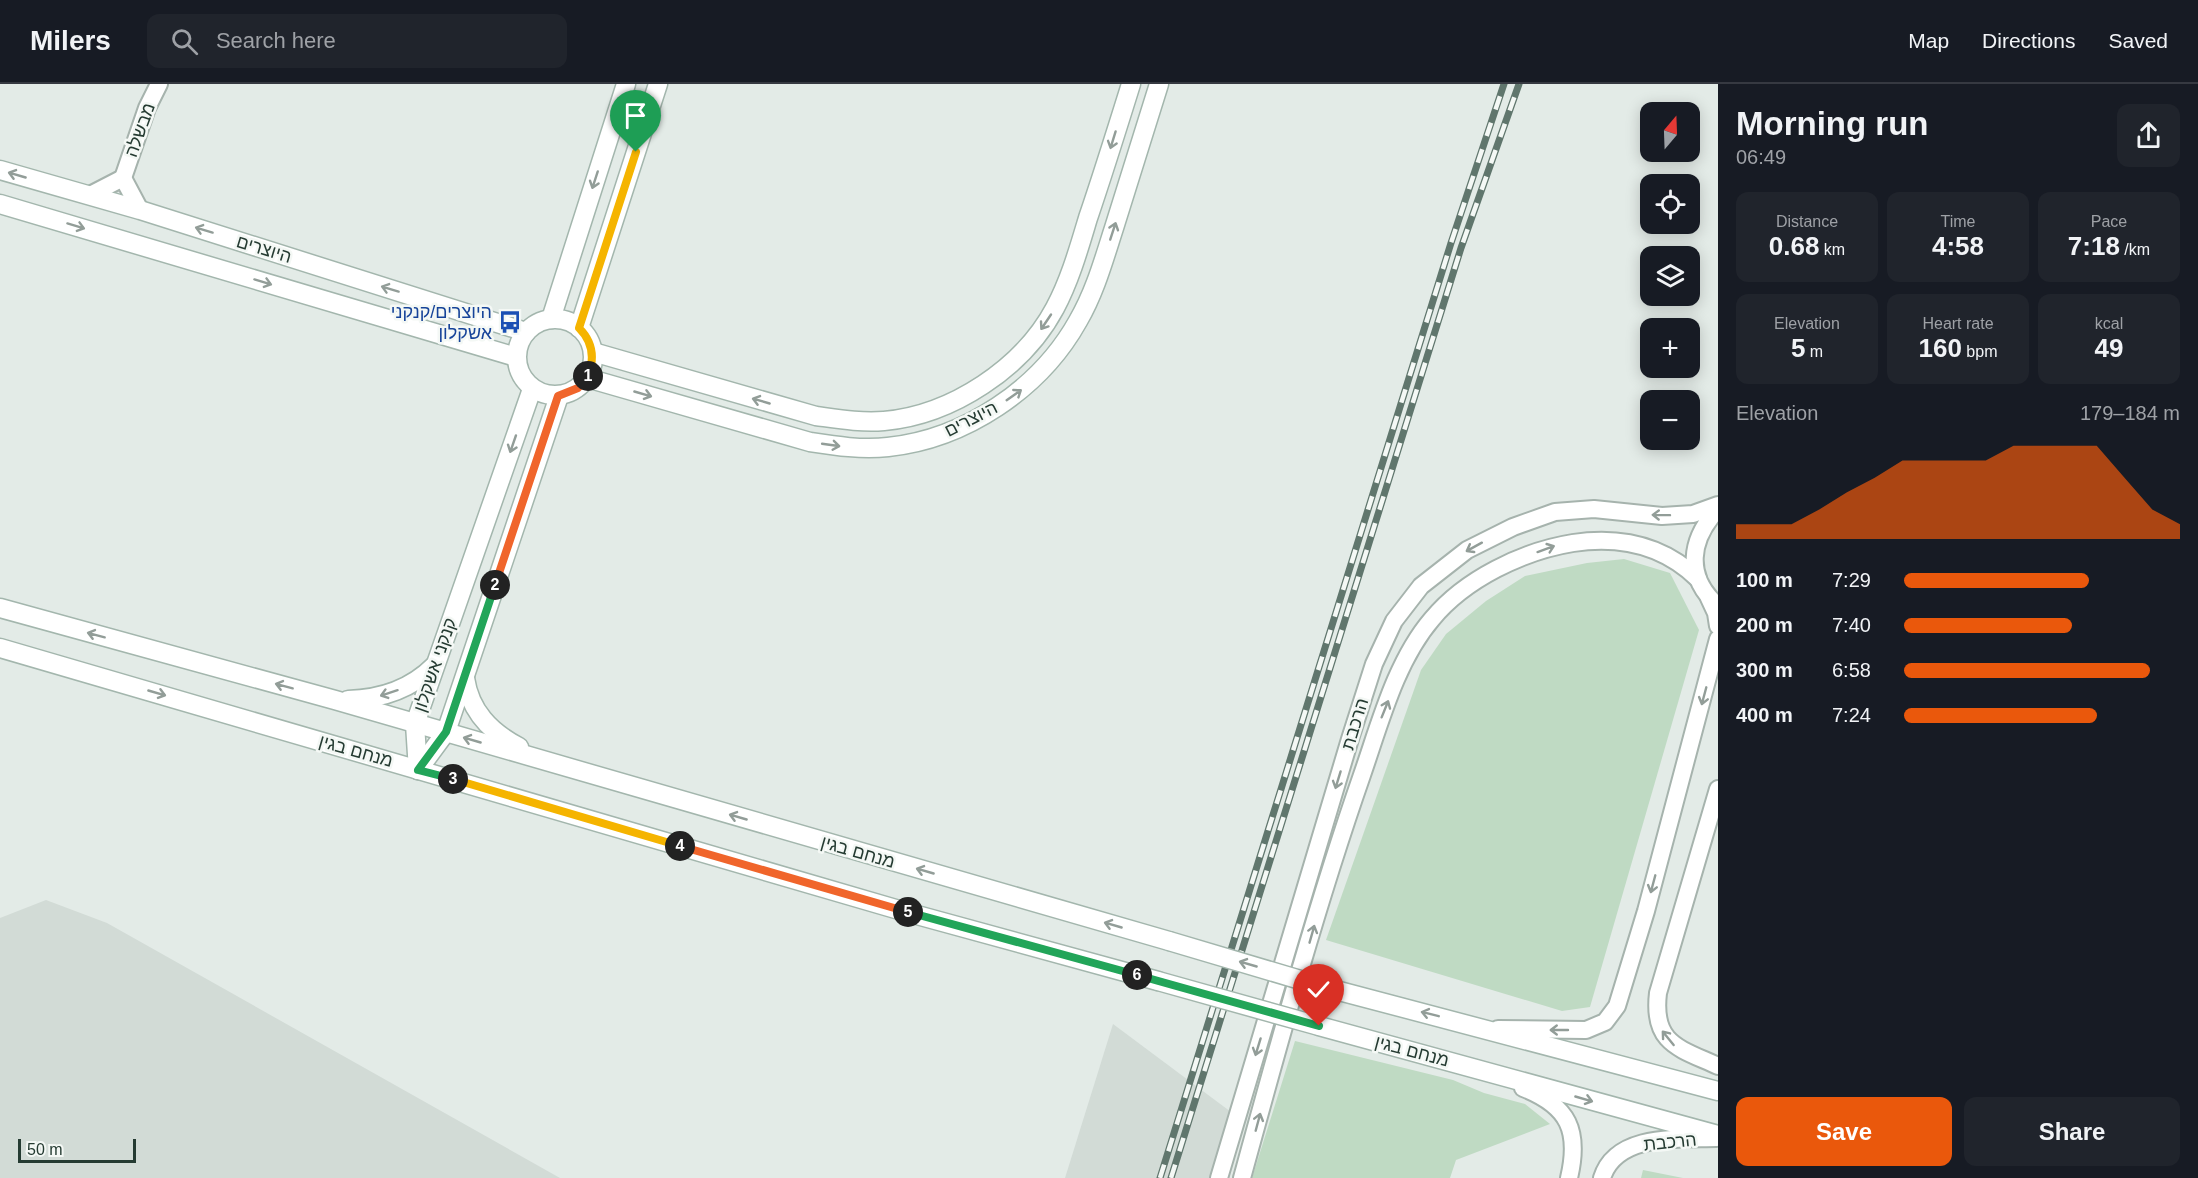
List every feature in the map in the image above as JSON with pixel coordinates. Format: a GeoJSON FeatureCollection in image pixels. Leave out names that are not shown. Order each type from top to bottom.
{"type":"FeatureCollection","features":[{"type":"Feature","properties":{"kind":"street","name":"מבשלה"},"geometry":{"type":"LineString","coordinates":[[90,195],[123,178],[147,108],[159,84]]}},
{"type":"Feature","properties":{"kind":"street"},"geometry":{"type":"LineString","coordinates":[[551,319],[626,84]]}},
{"type":"Feature","properties":{"kind":"street"},"geometry":{"type":"LineString","coordinates":[[579,328],[658,84]]}},
{"type":"Feature","properties":{"kind":"street","name":"היוצרים"},"geometry":{"type":"LineString","coordinates":[[593,352],[816,416],[847,421],[885,421],[924,412],[962,397],[1010,364],[1033,342],[1055,308],[1073,267],[1131,84]]}},
{"type":"Feature","properties":{"kind":"street","name":"היוצרים"},"geometry":{"type":"LineString","coordinates":[[587,378],[810,442],[845,447],[887,447],[932,438],[974,421],[1019,392],[1053,359],[1079,321],[1098,276],[1159,84]]}},
{"type":"Feature","properties":{"kind":"street","name":"היוצרים"},"geometry":{"type":"LineString","coordinates":[[0,170],[140,210],[526,332]]}},
{"type":"Feature","properties":{"kind":"street","name":"מבשלה"},"geometry":{"type":"LineString","coordinates":[[123,178],[140,210]]}},
{"type":"Feature","properties":{"kind":"street","name":"היוצרים"},"geometry":{"type":"LineString","coordinates":[[0,204],[516,357]]}},
{"type":"Feature","properties":{"kind":"street"},"geometry":{"type":"LineString","coordinates":[[551,319],[566,321],[579,328],[586,335],[593,352],[592,366],[587,378],[572,392],[558,396],[540,393],[532,388],[524,380],[516,357],[519,343],[526,332],[533,325],[551,319]]}},
{"type":"Feature","properties":{"kind":"street","name":"קנקני אשקלון"},"geometry":{"type":"LineString","coordinates":[[418,770],[415,724],[532,388]]}},
{"type":"Feature","properties":{"kind":"street","name":"קנקני אשקלון"},"geometry":{"type":"LineString","coordinates":[[418,770],[446,732],[558,396]]}},
{"type":"Feature","properties":{"kind":"street"},"geometry":{"type":"LineString","coordinates":[[1718,507],[1705,523],[1697,540],[1694,560],[1698,579],[1713,602],[1718,626]]}},
{"type":"Feature","properties":{"kind":"street","name":"הרכבת"},"geometry":{"type":"LineString","coordinates":[[1220,1178],[1350,739],[1374,664],[1394,621],[1421,586],[1467,550],[1513,527],[1555,512],[1594,509],[1662,516],[1693,514],[1718,507]]}},
{"type":"Feature","properties":{"kind":"street","name":"הרכבת"},"geometry":{"type":"LineString","coordinates":[[1242,1178],[1346,819],[1405,659],[1432,618],[1461,593],[1500,567],[1551,546],[1590,540],[1632,542],[1653,548],[1671,556],[1698,579]]}},
{"type":"Feature","properties":{"kind":"street","name":"מנחם בגין"},"geometry":{"type":"LineString","coordinates":[[0,608],[335,700],[1324,987],[1718,1091]]}},
{"type":"Feature","properties":{"kind":"street"},"geometry":{"type":"LineString","coordinates":[[1487,1029],[1586,1030],[1605,1022],[1617,1006],[1646,911],[1718,639]]}},
{"type":"Feature","properties":{"kind":"street","name":"מנחם בגין"},"geometry":{"type":"LineString","coordinates":[[0,648],[906,912],[1718,1136]]}},
{"type":"Feature","properties":{"kind":"street"},"geometry":{"type":"LineString","coordinates":[[335,700],[366,700],[395,692],[419,681],[435,664]]}},
{"type":"Feature","properties":{"kind":"street"},"geometry":{"type":"LineString","coordinates":[[465,676],[468,696],[477,714],[494,731],[548,762]]}},
{"type":"Feature","properties":{"kind":"street"},"geometry":{"type":"LineString","coordinates":[[1718,789],[1658,993],[1656,1011],[1658,1023],[1672,1045],[1718,1066]]}},
{"type":"Feature","properties":{"kind":"street"},"geometry":{"type":"LineString","coordinates":[[1467,1066],[1544,1096],[1563,1114],[1574,1136],[1575,1152],[1569,1178]]}},
{"type":"Feature","properties":{"kind":"street","name":"הרכבת"},"geometry":{"type":"LineString","coordinates":[[1602,1178],[1614,1157],[1644,1142],[1718,1136]]}},
{"type":"Feature","properties":{"kind":"shaded area"},"geometry":{"type":"Polygon","coordinates":[[[46,900],[107,923],[560,1178],[0,1178],[0,918],[46,900]]]}},
{"type":"Feature","properties":{"kind":"shaded area"},"geometry":{"type":"Polygon","coordinates":[[[1113,1024],[1231,1112],[1213,1178],[1065,1178],[1113,1024]]]}},
{"type":"Feature","properties":{"kind":"green space"},"geometry":{"type":"Polygon","coordinates":[[[1624,559],[1670,573],[1699,630],[1590,1007],[1562,1011],[1326,940],[1421,670],[1446,634],[1486,601],[1525,576],[1587,563],[1624,559]]]}},
{"type":"Feature","properties":{"kind":"green space"},"geometry":{"type":"Polygon","coordinates":[[[1295,1041],[1453,1080],[1484,1093],[1525,1104],[1550,1124],[1456,1160],[1450,1178],[1252,1178],[1295,1041]]]}},
{"type":"Feature","properties":{"kind":"green space"},"geometry":{"type":"Polygon","coordinates":[[[1643,1170],[1683,1178],[1641,1178],[1643,1170]]]}},
{"type":"Feature","properties":{"kind":"railway"},"geometry":{"type":"LineString","coordinates":[[1160,1178],[1451,243],[1504,84]]}},
{"type":"Feature","properties":{"kind":"railway"},"geometry":{"type":"LineString","coordinates":[[1171,1178],[1461,248],[1519,84]]}},
{"type":"Feature","properties":{"kind":"place","name":"היוצרים/קנקני אשקלון"},"geometry":{"type":"Point","coordinates":[510,322]}},
{"type":"Feature","properties":{"kind":"route"},"geometry":{"type":"LineString","coordinates":[[636,152],[579,328],[590,343],[593,352],[592,366],[587,378],[578,388],[558,396],[446,732],[418,770],[906,912],[1319,1026]]}}]}
